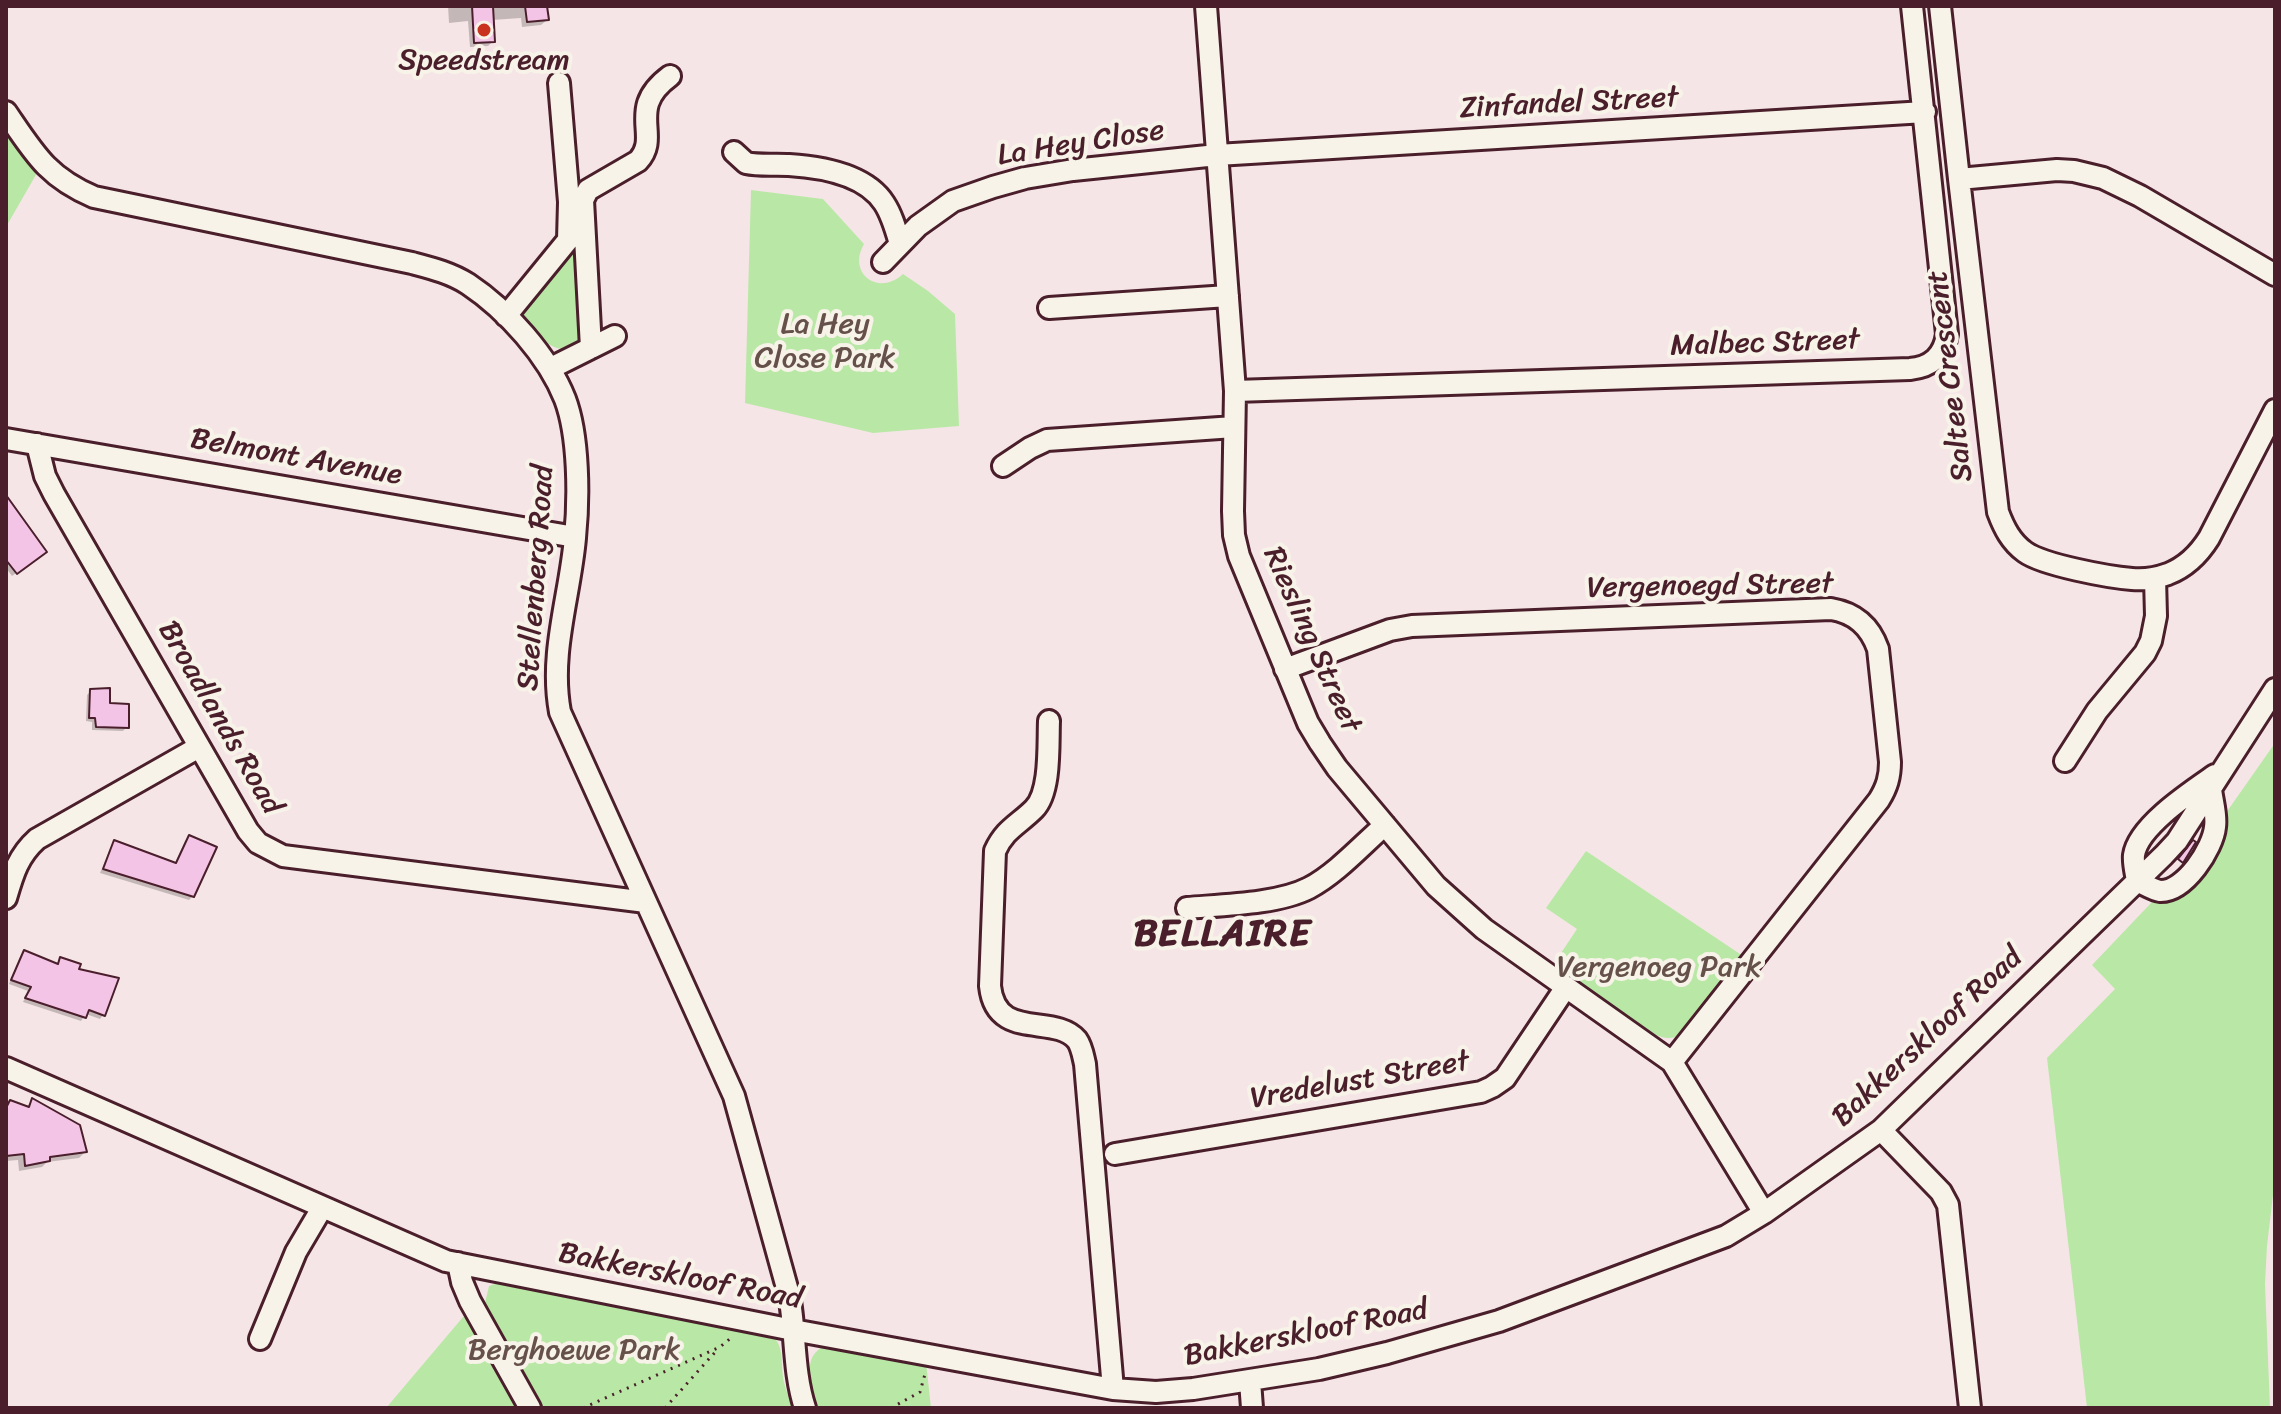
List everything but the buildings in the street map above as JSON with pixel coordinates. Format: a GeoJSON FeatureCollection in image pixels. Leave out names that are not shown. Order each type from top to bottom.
{"type":"FeatureCollection","features":[{"type":"Feature","properties":{"kind":"street","name":"Riesling Street"},"geometry":{"type":"LineString","coordinates":[[1206,6],[1235,391],[1234,535],[1239,556],[1308,723],[1337,768],[1436,886],[1459,908],[1672,1062],[1764,1213]]}},
{"type":"Feature","properties":{"kind":"street","name":"Malbec Street"},"geometry":{"type":"LineString","coordinates":[[1235,391],[1894,370],[1919,369],[1928,365],[1942,352],[1947,334],[1912,6]]}},
{"type":"Feature","properties":{"kind":"street","name":"Saltee Crescent"},"geometry":{"type":"LineString","coordinates":[[1940,6],[1996,501],[2002,523],[2007,534],[2024,552],[2047,562],[2132,579],[2155,578]]}},
{"type":"Feature","properties":{"kind":"street"},"geometry":{"type":"LineString","coordinates":[[591,348],[583,200],[588,190],[643,155],[650,96],[670,76]]}},
{"type":"Feature","properties":{"kind":"street"},"geometry":{"type":"LineString","coordinates":[[506,316],[568,240],[569,202],[559,83]]}},
{"type":"Feature","properties":{"kind":"street","name":"Stellenberg Road"},"geometry":{"type":"LineString","coordinates":[[6,112],[38,159],[53,174],[94,197],[412,263],[447,273],[469,284],[506,316],[551,368],[566,401],[576,462],[575,537],[556,661],[560,712],[734,1096],[789,1295],[798,1379],[805,1408]]}},
{"type":"Feature","properties":{"kind":"street","name":"Zinfandel Street"},"geometry":{"type":"LineString","coordinates":[[1217,155],[1925,112]]}},
{"type":"Feature","properties":{"kind":"street"},"geometry":{"type":"LineString","coordinates":[[734,152],[746,163],[807,166],[861,183],[882,200],[900,244]]}},
{"type":"Feature","properties":{"kind":"street","name":"La Hey Close"},"geometry":{"type":"LineString","coordinates":[[883,262],[936,211],[953,201],[993,187],[1073,170],[1217,155]]}},
{"type":"Feature","properties":{"kind":"street"},"geometry":{"type":"LineString","coordinates":[[1959,179],[2040,170],[2092,175],[2140,196],[2275,275]]}},
{"type":"Feature","properties":{"kind":"street"},"geometry":{"type":"LineString","coordinates":[[1049,308],[1228,296]]}},
{"type":"Feature","properties":{"kind":"street"},"geometry":{"type":"LineString","coordinates":[[551,368],[615,336]]}},
{"type":"Feature","properties":{"kind":"street"},"geometry":{"type":"LineString","coordinates":[[2065,761],[2097,711],[2151,641],[2156,616],[2155,578],[2179,569],[2201,550],[2275,410]]}},
{"type":"Feature","properties":{"kind":"street"},"geometry":{"type":"LineString","coordinates":[[1003,466],[1047,440],[1234,427]]}},
{"type":"Feature","properties":{"kind":"street","name":"Belmont Avenue"},"geometry":{"type":"LineString","coordinates":[[6,439],[575,537]]}},
{"type":"Feature","properties":{"kind":"street","name":"Broadlands Road"},"geometry":{"type":"LineString","coordinates":[[37,444],[45,476],[54,494],[248,831],[258,843],[283,856],[646,902]]}},
{"type":"Feature","properties":{"kind":"street","name":"Vergenoegd Street"},"geometry":{"type":"LineString","coordinates":[[1285,669],[1390,630],[1412,626],[1831,609],[1850,614],[1865,625],[1878,649],[1890,762],[1887,787],[1672,1062]]}},
{"type":"Feature","properties":{"kind":"street","name":"Bakkerskloof Road"},"geometry":{"type":"LineString","coordinates":[[6,1068],[446,1261],[1113,1389],[1156,1392],[1250,1381],[1387,1353],[1499,1321],[1726,1236],[1764,1213],[1881,1130],[2177,841],[2275,689]]}},
{"type":"Feature","properties":{"kind":"street"},"geometry":{"type":"LineString","coordinates":[[1049,721],[1042,797],[1035,808],[1001,837],[995,851],[990,986],[992,1000],[1004,1015],[1016,1021],[1067,1032],[1082,1049],[1113,1389]]}},
{"type":"Feature","properties":{"kind":"street"},"geometry":{"type":"LineString","coordinates":[[6,898],[17,862],[37,839],[199,747]]}},
{"type":"Feature","properties":{"kind":"street"},"geometry":{"type":"LineString","coordinates":[[2211,789],[2216,825],[2208,851],[2171,889],[2159,891],[2137,881],[2134,854],[2153,823],[2224,769]]}},
{"type":"Feature","properties":{"kind":"street"},"geometry":{"type":"LineString","coordinates":[[1187,908],[1289,896],[1310,888],[1385,825]]}},
{"type":"Feature","properties":{"kind":"street","name":"Vredelust Street"},"geometry":{"type":"LineString","coordinates":[[1115,1154],[1481,1092],[1505,1078],[1566,987]]}},
{"type":"Feature","properties":{"kind":"street"},"geometry":{"type":"LineString","coordinates":[[1881,1130],[1941,1192],[1948,1205],[1970,1408]]}},
{"type":"Feature","properties":{"kind":"street"},"geometry":{"type":"LineString","coordinates":[[260,1339],[296,1252],[322,1208]]}},
{"type":"Feature","properties":{"kind":"street"},"geometry":{"type":"LineString","coordinates":[[458,1263],[470,1301],[530,1408]]}},
{"type":"Feature","properties":{"kind":"street"},"geometry":{"type":"LineString","coordinates":[[1250,1381],[1252,1408]]}},
{"type":"Feature","properties":{"kind":"path"},"geometry":{"type":"LineString","coordinates":[[665,1408],[720,1347],[750,1321]]}},
{"type":"Feature","properties":{"kind":"path"},"geometry":{"type":"LineString","coordinates":[[583,1408],[720,1347]]}},
{"type":"Feature","properties":{"kind":"path"},"geometry":{"type":"LineString","coordinates":[[891,1408],[920,1392],[930,1355]]}},
{"type":"Feature","properties":{"kind":"green space"},"geometry":{"type":"Polygon","coordinates":[[[6,130],[37,173],[6,227],[6,130]]]}},
{"type":"Feature","properties":{"kind":"green space","name":"La Hey Close Park"},"geometry":{"type":"Polygon","coordinates":[[[751,190],[823,199],[864,244],[859,264],[868,278],[884,283],[903,274],[955,314],[959,426],[873,433],[745,403],[751,190]]]}},
{"type":"Feature","properties":{"kind":"green space"},"geometry":{"type":"Polygon","coordinates":[[[580,243],[582,340],[564,349],[546,342],[516,312],[569,249],[580,243]]]}},
{"type":"Feature","properties":{"kind":"green space"},"geometry":{"type":"Polygon","coordinates":[[[2275,743],[2275,1178],[2265,1284],[2270,1408],[2087,1408],[2047,1058],[2115,989],[2092,965],[2152,902],[2178,891],[2224,832],[2228,810],[2275,743]]]}},
{"type":"Feature","properties":{"kind":"green space","name":"Vergenoeg Park"},"geometry":{"type":"Polygon","coordinates":[[[1586,851],[1743,956],[1681,1035],[1668,1038],[1656,1035],[1553,965],[1577,929],[1546,908],[1586,851]]]}},
{"type":"Feature","properties":{"kind":"green space","name":"Berghoewe Park"},"geometry":{"type":"Polygon","coordinates":[[[507,1280],[769,1333],[780,1349],[784,1382],[793,1408],[541,1408],[485,1303],[489,1286],[507,1280]]]}},
{"type":"Feature","properties":{"kind":"green space"},"geometry":{"type":"Polygon","coordinates":[[[468,1316],[519,1408],[386,1408],[463,1317],[468,1316]]]}},
{"type":"Feature","properties":{"kind":"green space"},"geometry":{"type":"Polygon","coordinates":[[[827,1345],[926,1362],[931,1408],[818,1408],[810,1364],[818,1350],[827,1345]]]}},
{"type":"Feature","properties":{"kind":"place","name":"Speedstream"},"geometry":{"type":"Point","coordinates":[484,30]}},
{"type":"Feature","properties":{"kind":"district","name":"BELLAIRE"},"geometry":{"type":"Point","coordinates":[1223,935]}}]}
